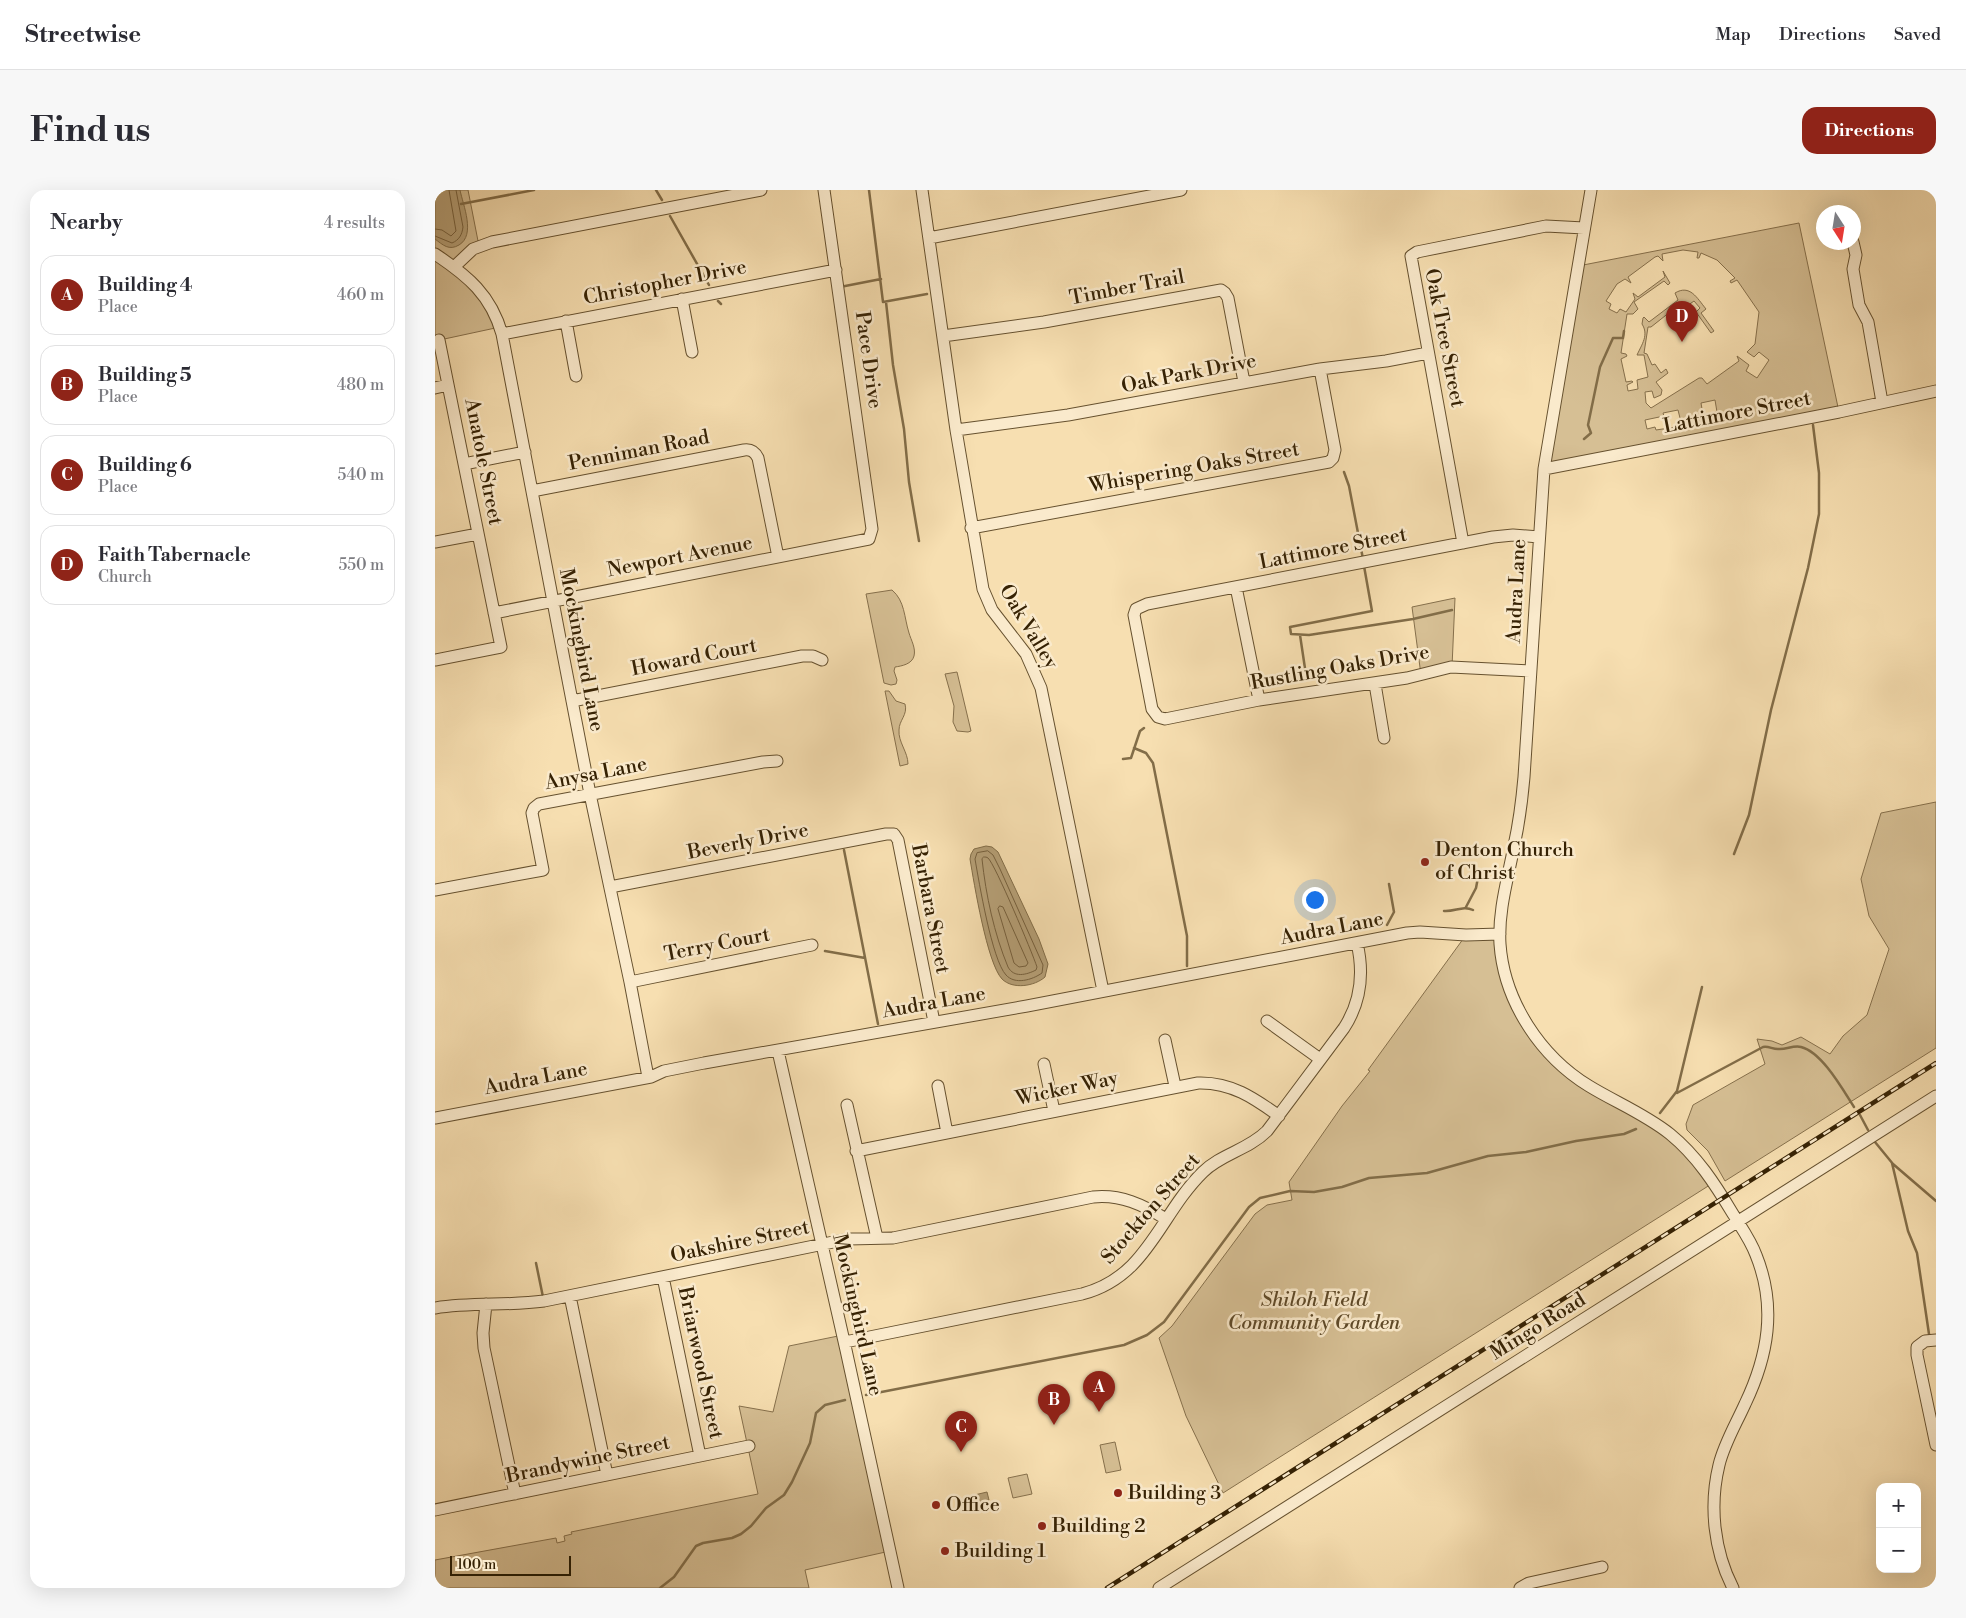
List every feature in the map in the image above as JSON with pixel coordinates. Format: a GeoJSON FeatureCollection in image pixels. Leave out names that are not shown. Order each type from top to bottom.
{"type":"FeatureCollection","features":[{"type":"Feature","properties":{"kind":"street"},"geometry":{"type":"LineString","coordinates":[[454,267],[473,249],[492,242],[761,190]]}},
{"type":"Feature","properties":{"kind":"street","name":"Pace Drive"},"geometry":{"type":"LineString","coordinates":[[825,190],[872,529],[871,536]]}},
{"type":"Feature","properties":{"kind":"street","name":"Oak Valley"},"geometry":{"type":"LineString","coordinates":[[922,190],[956,430],[971,528],[983,589],[988,604],[995,616],[1021,646],[1036,674],[1041,688],[1103,991]]}},
{"type":"Feature","properties":{"kind":"street"},"geometry":{"type":"LineString","coordinates":[[929,238],[1181,190]]}},
{"type":"Feature","properties":{"kind":"street","name":"Audra Lane"},"geometry":{"type":"LineString","coordinates":[[435,1118],[648,1077],[664,1071],[704,1063],[778,1051],[1414,932],[1466,935],[1500,934],[1501,910],[1522,799],[1544,469],[1591,190]]}},
{"type":"Feature","properties":{"kind":"street","name":"Oak Tree Street"},"geometry":{"type":"LineString","coordinates":[[1463,543],[1410,258],[1413,253],[1546,226],[1584,228]]}},
{"type":"Feature","properties":{"kind":"street"},"geometry":{"type":"LineString","coordinates":[[1855,250],[1856,255],[1853,269],[1859,306],[1868,322],[1882,402]]}},
{"type":"Feature","properties":{"kind":"street","name":"Mockingbird Lane"},"geometry":{"type":"LineString","coordinates":[[435,254],[474,283],[483,294],[502,334],[590,794],[631,982],[648,1077]]}},
{"type":"Feature","properties":{"kind":"street","name":"Christopher Drive"},"geometry":{"type":"LineString","coordinates":[[502,334],[836,270]]}},
{"type":"Feature","properties":{"kind":"street","name":"Timber Trail"},"geometry":{"type":"LineString","coordinates":[[943,336],[1044,322],[1221,290],[1228,298],[1244,382]]}},
{"type":"Feature","properties":{"kind":"street"},"geometry":{"type":"LineString","coordinates":[[683,299],[692,352]]}},
{"type":"Feature","properties":{"kind":"street"},"geometry":{"type":"LineString","coordinates":[[566,321],[576,376]]}},
{"type":"Feature","properties":{"kind":"street","name":"Anatole Street"},"geometry":{"type":"LineString","coordinates":[[435,660],[501,647],[439,340]]}},
{"type":"Feature","properties":{"kind":"street","name":"Oak Park Drive"},"geometry":{"type":"LineString","coordinates":[[956,430],[1086,412],[1244,382],[1320,369],[1387,361],[1428,353]]}},
{"type":"Feature","properties":{"kind":"street","name":"Whispering Oaks Street"},"geometry":{"type":"LineString","coordinates":[[971,528],[1329,462],[1333,458],[1335,450],[1320,369]]}},
{"type":"Feature","properties":{"kind":"street"},"geometry":{"type":"LineString","coordinates":[[435,388],[448,385]]}},
{"type":"Feature","properties":{"kind":"street","name":"Lattimore Street"},"geometry":{"type":"LineString","coordinates":[[1544,469],[1936,391]]}},
{"type":"Feature","properties":{"kind":"street","name":"Penniman Road"},"geometry":{"type":"LineString","coordinates":[[533,491],[744,450],[753,451],[758,458],[778,557]]}},
{"type":"Feature","properties":{"kind":"street"},"geometry":{"type":"LineString","coordinates":[[464,464],[525,452]]}},
{"type":"Feature","properties":{"kind":"street"},"geometry":{"type":"LineString","coordinates":[[435,542],[478,534]]}},
{"type":"Feature","properties":{"kind":"street","name":"Lattimore Street"},"geometry":{"type":"LineString","coordinates":[[1158,717],[1152,709],[1134,619],[1136,609],[1147,604],[1507,535],[1539,537]]}},
{"type":"Feature","properties":{"kind":"street","name":"Newport Avenue"},"geometry":{"type":"LineString","coordinates":[[494,613],[863,541],[871,536]]}},
{"type":"Feature","properties":{"kind":"street"},"geometry":{"type":"LineString","coordinates":[[1236,587],[1259,700]]}},
{"type":"Feature","properties":{"kind":"street","name":"Howard Court"},"geometry":{"type":"LineString","coordinates":[[572,700],[802,656],[813,656],[822,660]]}},
{"type":"Feature","properties":{"kind":"street","name":"Rustling Oaks Drive"},"geometry":{"type":"LineString","coordinates":[[1158,717],[1169,719],[1259,700],[1375,684],[1451,667],[1530,671]]}},
{"type":"Feature","properties":{"kind":"street"},"geometry":{"type":"LineString","coordinates":[[1375,684],[1384,738]]}},
{"type":"Feature","properties":{"kind":"street","name":"Anysa Lane"},"geometry":{"type":"LineString","coordinates":[[435,890],[543,870],[533,816],[534,808],[543,803],[777,761]]}},
{"type":"Feature","properties":{"kind":"street","name":"Beverly Drive"},"geometry":{"type":"LineString","coordinates":[[610,887],[894,834]]}},
{"type":"Feature","properties":{"kind":"street","name":"Barbara Street"},"geometry":{"type":"LineString","coordinates":[[894,834],[897,840],[934,1022]]}},
{"type":"Feature","properties":{"kind":"street"},"geometry":{"type":"LineString","coordinates":[[1500,934],[1503,966],[1511,992],[1526,1022],[1541,1044],[1562,1066],[1579,1080],[1657,1124],[1670,1134],[1702,1166],[1756,1254],[1765,1287],[1769,1312],[1768,1336],[1757,1376],[1719,1463],[1715,1488],[1715,1531],[1718,1551],[1733,1588]]}},
{"type":"Feature","properties":{"kind":"street","name":"Stockton Street"},"geometry":{"type":"LineString","coordinates":[[845,1342],[1082,1294],[1097,1290],[1116,1280],[1133,1265],[1203,1172],[1213,1164],[1257,1141],[1279,1116],[1348,1021],[1357,999],[1361,970],[1357,943]]}},
{"type":"Feature","properties":{"kind":"street","name":"Terry Court"},"geometry":{"type":"LineString","coordinates":[[631,982],[812,945]]}},
{"type":"Feature","properties":{"kind":"street"},"geometry":{"type":"LineString","coordinates":[[1267,1021],[1320,1059]]}},
{"type":"Feature","properties":{"kind":"street"},"geometry":{"type":"LineString","coordinates":[[1165,1040],[1175,1086]]}},
{"type":"Feature","properties":{"kind":"street","name":"Mockingbird Lane"},"geometry":{"type":"LineString","coordinates":[[778,1051],[845,1342],[898,1588]]}},
{"type":"Feature","properties":{"kind":"street"},"geometry":{"type":"LineString","coordinates":[[1044,1064],[1053,1111]]}},
{"type":"Feature","properties":{"kind":"street","name":"Wicker Way"},"geometry":{"type":"LineString","coordinates":[[856,1151],[1175,1086],[1199,1083],[1225,1085],[1252,1097],[1279,1116]]}},
{"type":"Feature","properties":{"kind":"street"},"geometry":{"type":"LineString","coordinates":[[938,1086],[947,1133]]}},
{"type":"Feature","properties":{"kind":"street","name":"Mingo Road"},"geometry":{"type":"LineString","coordinates":[[1159,1588],[1936,1096]]}},
{"type":"Feature","properties":{"kind":"street"},"geometry":{"type":"LineString","coordinates":[[847,1105],[877,1238]]}},
{"type":"Feature","properties":{"kind":"street","name":"Oakshire Street"},"geometry":{"type":"LineString","coordinates":[[435,1308],[453,1305],[525,1303],[570,1296],[853,1238],[900,1237],[1097,1197],[1138,1203],[1166,1219]]}},
{"type":"Feature","properties":{"kind":"street","name":"Briarwood Street"},"geometry":{"type":"LineString","coordinates":[[663,1277],[700,1456]]}},
{"type":"Feature","properties":{"kind":"street"},"geometry":{"type":"LineString","coordinates":[[570,1296],[607,1475]]}},
{"type":"Feature","properties":{"kind":"street"},"geometry":{"type":"LineString","coordinates":[[486,1304],[483,1333],[484,1348],[515,1494]]}},
{"type":"Feature","properties":{"kind":"street"},"geometry":{"type":"LineString","coordinates":[[1931,1340],[1917,1347],[1917,1355],[1936,1445]]}},
{"type":"Feature","properties":{"kind":"street","name":"Brandywine Street"},"geometry":{"type":"LineString","coordinates":[[435,1510],[749,1446]]}},
{"type":"Feature","properties":{"kind":"street"},"geometry":{"type":"LineString","coordinates":[[1520,1588],[1529,1583],[1602,1567]]}},
{"type":"Feature","properties":{"kind":"green space"},"geometry":{"type":"Polygon","coordinates":[[[435,190],[468,190],[479,246],[459,260],[466,276],[500,327],[435,341],[435,190]]]}},
{"type":"Feature","properties":{"kind":"green space"},"geometry":{"type":"Polygon","coordinates":[[[1799,223],[1839,412],[1544,469],[1578,266],[1799,223]],[[1683,250],[1662,254],[1663,261],[1658,256],[1655,257],[1628,277],[1631,283],[1625,279],[1617,284],[1606,301],[1611,304],[1609,309],[1617,313],[1620,309],[1626,312],[1635,299],[1633,293],[1638,297],[1665,277],[1663,271],[1670,283],[1668,285],[1664,281],[1634,302],[1638,309],[1633,314],[1627,314],[1621,353],[1627,356],[1621,359],[1626,382],[1633,382],[1627,385],[1628,391],[1638,389],[1637,380],[1648,377],[1644,355],[1637,355],[1645,336],[1642,324],[1643,318],[1649,322],[1678,300],[1675,293],[1685,290],[1693,294],[1706,309],[1701,313],[1714,331],[1711,333],[1696,312],[1700,308],[1694,301],[1673,316],[1670,312],[1651,327],[1648,327],[1644,353],[1647,354],[1652,365],[1655,364],[1661,373],[1666,369],[1668,373],[1656,382],[1662,390],[1661,395],[1654,398],[1652,391],[1645,392],[1646,403],[1651,408],[1699,378],[1702,378],[1707,384],[1739,361],[1737,356],[1749,365],[1746,371],[1757,378],[1769,360],[1759,352],[1754,357],[1747,352],[1755,344],[1759,312],[1737,280],[1731,283],[1730,281],[1735,278],[1717,260],[1701,253],[1699,258],[1697,258],[1698,252],[1683,250]],[[1715,400],[1701,403],[1703,415],[1717,412],[1715,400]],[[1678,410],[1663,413],[1664,416],[1645,420],[1647,429],[1655,427],[1656,430],[1682,426],[1678,410]]]}},
{"type":"Feature","properties":{"kind":"green space"},"geometry":{"type":"Polygon","coordinates":[[[892,590],[902,604],[914,653],[913,659],[909,663],[895,667],[894,671],[897,680],[896,684],[891,685],[884,683],[866,594],[892,590]]]}},
{"type":"Feature","properties":{"kind":"green space"},"geometry":{"type":"Polygon","coordinates":[[[1455,598],[1452,667],[1421,675],[1412,607],[1455,598]]]}},
{"type":"Feature","properties":{"kind":"green space"},"geometry":{"type":"Polygon","coordinates":[[[957,672],[971,731],[968,732],[957,731],[953,722],[954,706],[945,674],[957,672]]]}},
{"type":"Feature","properties":{"kind":"green space"},"geometry":{"type":"Polygon","coordinates":[[[885,691],[889,691],[896,701],[905,704],[906,708],[899,726],[899,734],[908,764],[900,766],[885,691]]]}},
{"type":"Feature","properties":{"kind":"green space"},"geometry":{"type":"Polygon","coordinates":[[[1936,802],[1936,1048],[1725,1181],[1708,1151],[1687,1130],[1686,1124],[1693,1105],[1765,1064],[1757,1039],[1772,1041],[1782,1045],[1801,1037],[1830,1054],[1843,1036],[1867,1015],[1889,949],[1869,916],[1861,879],[1881,813],[1936,802]]]}},
{"type":"Feature","properties":{"kind":"green space","name":"Shiloh Field Community Garden"},"geometry":{"type":"Polygon","coordinates":[[[1500,934],[1507,979],[1554,1059],[1657,1124],[1713,1183],[1223,1493],[1186,1416],[1159,1338],[1172,1326],[1255,1214],[1267,1205],[1292,1200],[1289,1182],[1466,935],[1500,934]]]}},
{"type":"Feature","properties":{"kind":"green space"},"geometry":{"type":"Polygon","coordinates":[[[843,1335],[890,1551],[805,1570],[809,1588],[435,1588],[435,1560],[556,1538],[557,1543],[565,1541],[564,1536],[572,1534],[571,1532],[758,1494],[739,1406],[773,1412],[789,1346],[843,1335]]]}},
{"type":"Feature","properties":{"kind":"green space"},"geometry":{"type":"Polygon","coordinates":[[[1115,1442],[1121,1470],[1106,1473],[1100,1445],[1115,1442]]]}},
{"type":"Feature","properties":{"kind":"green space"},"geometry":{"type":"Polygon","coordinates":[[[1027,1474],[1032,1494],[1013,1498],[1008,1478],[1027,1474]]]}},
{"type":"Feature","properties":{"kind":"water"},"geometry":{"type":"Polygon","coordinates":[[[435,190],[460,190],[468,227],[464,240],[455,247],[446,246],[435,239],[435,190]]]}},
{"type":"Feature","properties":{"kind":"water"},"geometry":{"type":"Polygon","coordinates":[[[986,846],[992,847],[998,852],[1039,939],[1048,964],[1045,977],[1036,983],[1024,986],[1012,985],[1002,979],[991,957],[970,859],[974,849],[986,846]]]}},
{"type":"Feature","properties":{"kind":"water"},"geometry":{"type":"Polygon","coordinates":[[[987,1492],[989,1500],[968,1505],[966,1497],[987,1492]]]}},
{"type":"Feature","properties":{"kind":"waterway"},"geometry":{"type":"LineString","coordinates":[[461,204],[534,190]]}},
{"type":"Feature","properties":{"kind":"waterway"},"geometry":{"type":"LineString","coordinates":[[656,190],[662,200]]}},
{"type":"Feature","properties":{"kind":"waterway"},"geometry":{"type":"LineString","coordinates":[[869,190],[883,302],[927,294]]}},
{"type":"Feature","properties":{"kind":"waterway"},"geometry":{"type":"LineString","coordinates":[[670,216],[709,285]]}},
{"type":"Feature","properties":{"kind":"waterway"},"geometry":{"type":"LineString","coordinates":[[840,287],[881,279]]}},
{"type":"Feature","properties":{"kind":"waterway"},"geometry":{"type":"LineString","coordinates":[[718,301],[721,304]]}},
{"type":"Feature","properties":{"kind":"waterway"},"geometry":{"type":"LineString","coordinates":[[886,302],[893,365],[904,429],[909,482],[919,541]]}},
{"type":"Feature","properties":{"kind":"waterway"},"geometry":{"type":"LineString","coordinates":[[1584,439],[1591,433],[1588,425],[1600,367],[1613,338],[1623,338],[1624,331]]}},
{"type":"Feature","properties":{"kind":"waterway"},"geometry":{"type":"LineString","coordinates":[[1734,854],[1749,815],[1771,710],[1808,568],[1819,514],[1819,473],[1813,425]]}},
{"type":"Feature","properties":{"kind":"waterway"},"geometry":{"type":"LineString","coordinates":[[1344,472],[1349,486],[1363,559]]}},
{"type":"Feature","properties":{"kind":"waterway"},"geometry":{"type":"LineString","coordinates":[[1364,566],[1372,611],[1290,627],[1291,634],[1309,635],[1413,619],[1452,610]]}},
{"type":"Feature","properties":{"kind":"waterway"},"geometry":{"type":"LineString","coordinates":[[1300,635],[1306,675]]}},
{"type":"Feature","properties":{"kind":"waterway"},"geometry":{"type":"LineString","coordinates":[[1123,759],[1131,758],[1140,731],[1144,728]]}},
{"type":"Feature","properties":{"kind":"waterway"},"geometry":{"type":"LineString","coordinates":[[1134,748],[1146,753],[1153,763],[1187,936],[1187,966]]}},
{"type":"Feature","properties":{"kind":"waterway"},"geometry":{"type":"LineString","coordinates":[[844,850],[878,1024]]}},
{"type":"Feature","properties":{"kind":"waterway"},"geometry":{"type":"LineString","coordinates":[[1466,907],[1476,888],[1479,872]]}},
{"type":"Feature","properties":{"kind":"waterway"},"geometry":{"type":"LineString","coordinates":[[1387,925],[1394,912],[1389,884]]}},
{"type":"Feature","properties":{"kind":"waterway"},"geometry":{"type":"LineString","coordinates":[[1444,911],[1462,908],[1473,910]]}},
{"type":"Feature","properties":{"kind":"waterway"},"geometry":{"type":"LineString","coordinates":[[825,951],[865,958]]}},
{"type":"Feature","properties":{"kind":"waterway"},"geometry":{"type":"LineString","coordinates":[[1660,1113],[1677,1091],[1702,987]]}},
{"type":"Feature","properties":{"kind":"waterway"},"geometry":{"type":"LineString","coordinates":[[1677,1093],[1763,1047],[1776,1049],[1801,1047],[1817,1056],[1838,1082],[1854,1107]]}},
{"type":"Feature","properties":{"kind":"waterway"},"geometry":{"type":"LineString","coordinates":[[1860,1115],[1868,1130]]}},
{"type":"Feature","properties":{"kind":"waterway"},"geometry":{"type":"LineString","coordinates":[[866,1395],[1124,1345],[1147,1335],[1164,1322],[1249,1207],[1260,1198],[1290,1191],[1314,1192],[1342,1187],[1369,1178],[1427,1173],[1488,1156],[1526,1152],[1576,1141],[1624,1134],[1636,1129]]}},
{"type":"Feature","properties":{"kind":"waterway"},"geometry":{"type":"LineString","coordinates":[[1875,1142],[1893,1164],[1936,1201]]}},
{"type":"Feature","properties":{"kind":"waterway"},"geometry":{"type":"LineString","coordinates":[[1892,1163],[1908,1231],[1917,1253],[1929,1334]]}},
{"type":"Feature","properties":{"kind":"waterway"},"geometry":{"type":"LineString","coordinates":[[536,1263],[543,1297]]}},
{"type":"Feature","properties":{"kind":"waterway"},"geometry":{"type":"LineString","coordinates":[[660,1588],[674,1577],[696,1546],[732,1538],[741,1534],[751,1526],[766,1508],[784,1495],[810,1443],[816,1413],[825,1405],[845,1400]]}},
{"type":"Feature","properties":{"kind":"railway"},"geometry":{"type":"LineString","coordinates":[[1107,1588],[1936,1063]]}},
{"type":"Feature","properties":{"kind":"place","name":"Faith Tabernacle"},"geometry":{"type":"Point","coordinates":[1682,342]}},
{"type":"Feature","properties":{"kind":"place","name":"Denton Church of Christ"},"geometry":{"type":"Point","coordinates":[1425,862]}},
{"type":"Feature","properties":{"kind":"place","name":"Building 4"},"geometry":{"type":"Point","coordinates":[1099,1412]}},
{"type":"Feature","properties":{"kind":"place","name":"Building 5"},"geometry":{"type":"Point","coordinates":[1054,1425]}},
{"type":"Feature","properties":{"kind":"place","name":"Building 6"},"geometry":{"type":"Point","coordinates":[961,1452]}},
{"type":"Feature","properties":{"kind":"place","name":"Building 3"},"geometry":{"type":"Point","coordinates":[1118,1493]}},
{"type":"Feature","properties":{"kind":"place","name":"Office"},"geometry":{"type":"Point","coordinates":[936,1505]}},
{"type":"Feature","properties":{"kind":"place","name":"Building 2"},"geometry":{"type":"Point","coordinates":[1042,1526]}},
{"type":"Feature","properties":{"kind":"place","name":"Building 1"},"geometry":{"type":"Point","coordinates":[945,1551]}}]}
